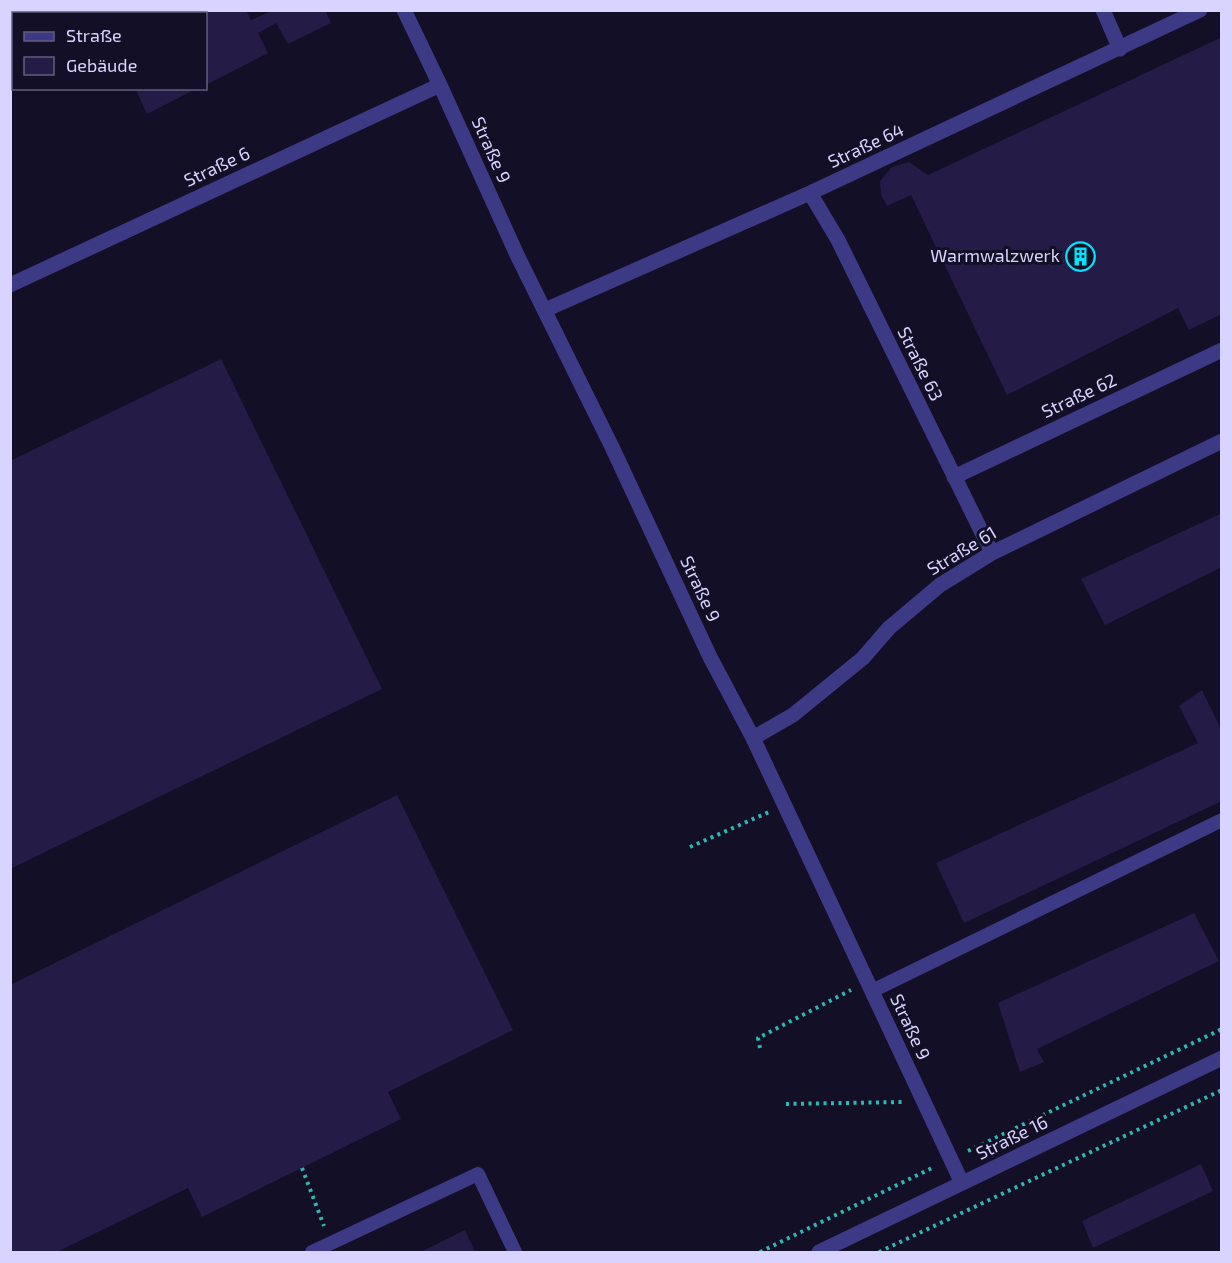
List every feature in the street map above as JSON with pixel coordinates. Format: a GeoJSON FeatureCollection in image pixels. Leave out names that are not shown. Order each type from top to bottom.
{"type":"FeatureCollection","features":[{"type":"Feature","properties":{"kind":"street","name":"Straße 9"},"geometry":{"type":"LineString","coordinates":[[404,10],[518,257],[710,657],[753,738],[962,1183]]}},
{"type":"Feature","properties":{"kind":"street"},"geometry":{"type":"LineString","coordinates":[[1103,10],[1120,49]]}},
{"type":"Feature","properties":{"kind":"street","name":"Straße 64"},"geometry":{"type":"LineString","coordinates":[[545,310],[810,193],[1200,10]]}},
{"type":"Feature","properties":{"kind":"street","name":"Straße 6"},"geometry":{"type":"LineString","coordinates":[[10,285],[440,85]]}},
{"type":"Feature","properties":{"kind":"street","name":"Straße 63"},"geometry":{"type":"LineString","coordinates":[[810,193],[838,240],[992,553]]}},
{"type":"Feature","properties":{"kind":"street","name":"Straße 62"},"geometry":{"type":"LineString","coordinates":[[954,477],[1221,350]]}},
{"type":"Feature","properties":{"kind":"street","name":"Straße 61"},"geometry":{"type":"LineString","coordinates":[[753,738],[793,715],[863,658],[889,628],[940,585],[992,553],[1221,441]]}},
{"type":"Feature","properties":{"kind":"street","name":"Straße 16"},"geometry":{"type":"LineString","coordinates":[[819,1252],[1221,1058]]}},
{"type":"Feature","properties":{"kind":"lane"},"geometry":{"type":"LineString","coordinates":[[870,987],[1221,820]]}},
{"type":"Feature","properties":{"kind":"lane"},"geometry":{"type":"LineString","coordinates":[[312,1252],[478,1174],[515,1252]]}},
{"type":"Feature","properties":{"kind":"path"},"geometry":{"type":"LineString","coordinates":[[690,847],[783,806]]}},
{"type":"Feature","properties":{"kind":"path"},"geometry":{"type":"LineString","coordinates":[[760,1048],[758,1038],[870,987]]}},
{"type":"Feature","properties":{"kind":"path"},"geometry":{"type":"LineString","coordinates":[[760,1252],[1221,1029]]}},
{"type":"Feature","properties":{"kind":"path"},"geometry":{"type":"LineString","coordinates":[[879,1252],[1221,1090]]}},
{"type":"Feature","properties":{"kind":"path"},"geometry":{"type":"LineString","coordinates":[[786,1104],[924,1102]]}},
{"type":"Feature","properties":{"kind":"path"},"geometry":{"type":"LineString","coordinates":[[302,1168],[331,1244]]}},
{"type":"Feature","properties":{"kind":"building"},"geometry":{"type":"Polygon","coordinates":[[[204,10],[246,10],[251,20],[270,12],[269,10],[325,10],[331,23],[288,44],[276,23],[258,33],[268,53],[207,84],[207,12],[201,12],[204,10]]]}},
{"type":"Feature","properties":{"kind":"building","name":"Warmwalzwerk"},"geometry":{"type":"Polygon","coordinates":[[[1222,37],[1222,314],[1189,330],[1178,308],[1007,395],[911,195],[887,206],[881,195],[880,181],[892,167],[909,162],[928,175],[1222,37]]]}},
{"type":"Feature","properties":{"kind":"building"},"geometry":{"type":"Polygon","coordinates":[[[136,90],[194,90],[147,114],[136,90]]]}},
{"type":"Feature","properties":{"kind":"building"},"geometry":{"type":"Polygon","coordinates":[[[221,359],[382,689],[10,869],[10,461],[221,359]]]}},
{"type":"Feature","properties":{"kind":"building"},"geometry":{"type":"Polygon","coordinates":[[[1222,513],[1222,567],[1105,625],[1081,579],[1222,513]]]}},
{"type":"Feature","properties":{"kind":"building"},"geometry":{"type":"Polygon","coordinates":[[[1202,690],[1222,731],[1222,801],[964,923],[936,863],[1198,743],[1179,706],[1202,690]]]}},
{"type":"Feature","properties":{"kind":"building"},"geometry":{"type":"Polygon","coordinates":[[[397,795],[513,1030],[388,1092],[401,1119],[202,1217],[188,1188],[57,1252],[10,1252],[10,985],[397,795]]]}},
{"type":"Feature","properties":{"kind":"building"},"geometry":{"type":"Polygon","coordinates":[[[1194,913],[1219,961],[1037,1049],[1044,1062],[1020,1072],[998,1003],[1194,913]]]}},
{"type":"Feature","properties":{"kind":"building"},"geometry":{"type":"Polygon","coordinates":[[[1201,1164],[1213,1191],[1093,1248],[1082,1221],[1201,1164]]]}},
{"type":"Feature","properties":{"kind":"building"},"geometry":{"type":"Polygon","coordinates":[[[465,1230],[475,1252],[421,1252],[465,1230]]]}},
{"type":"Feature","properties":{"kind":"place","name":"Warmwalzwerk"},"geometry":{"type":"Point","coordinates":[1081,256]}}]}
